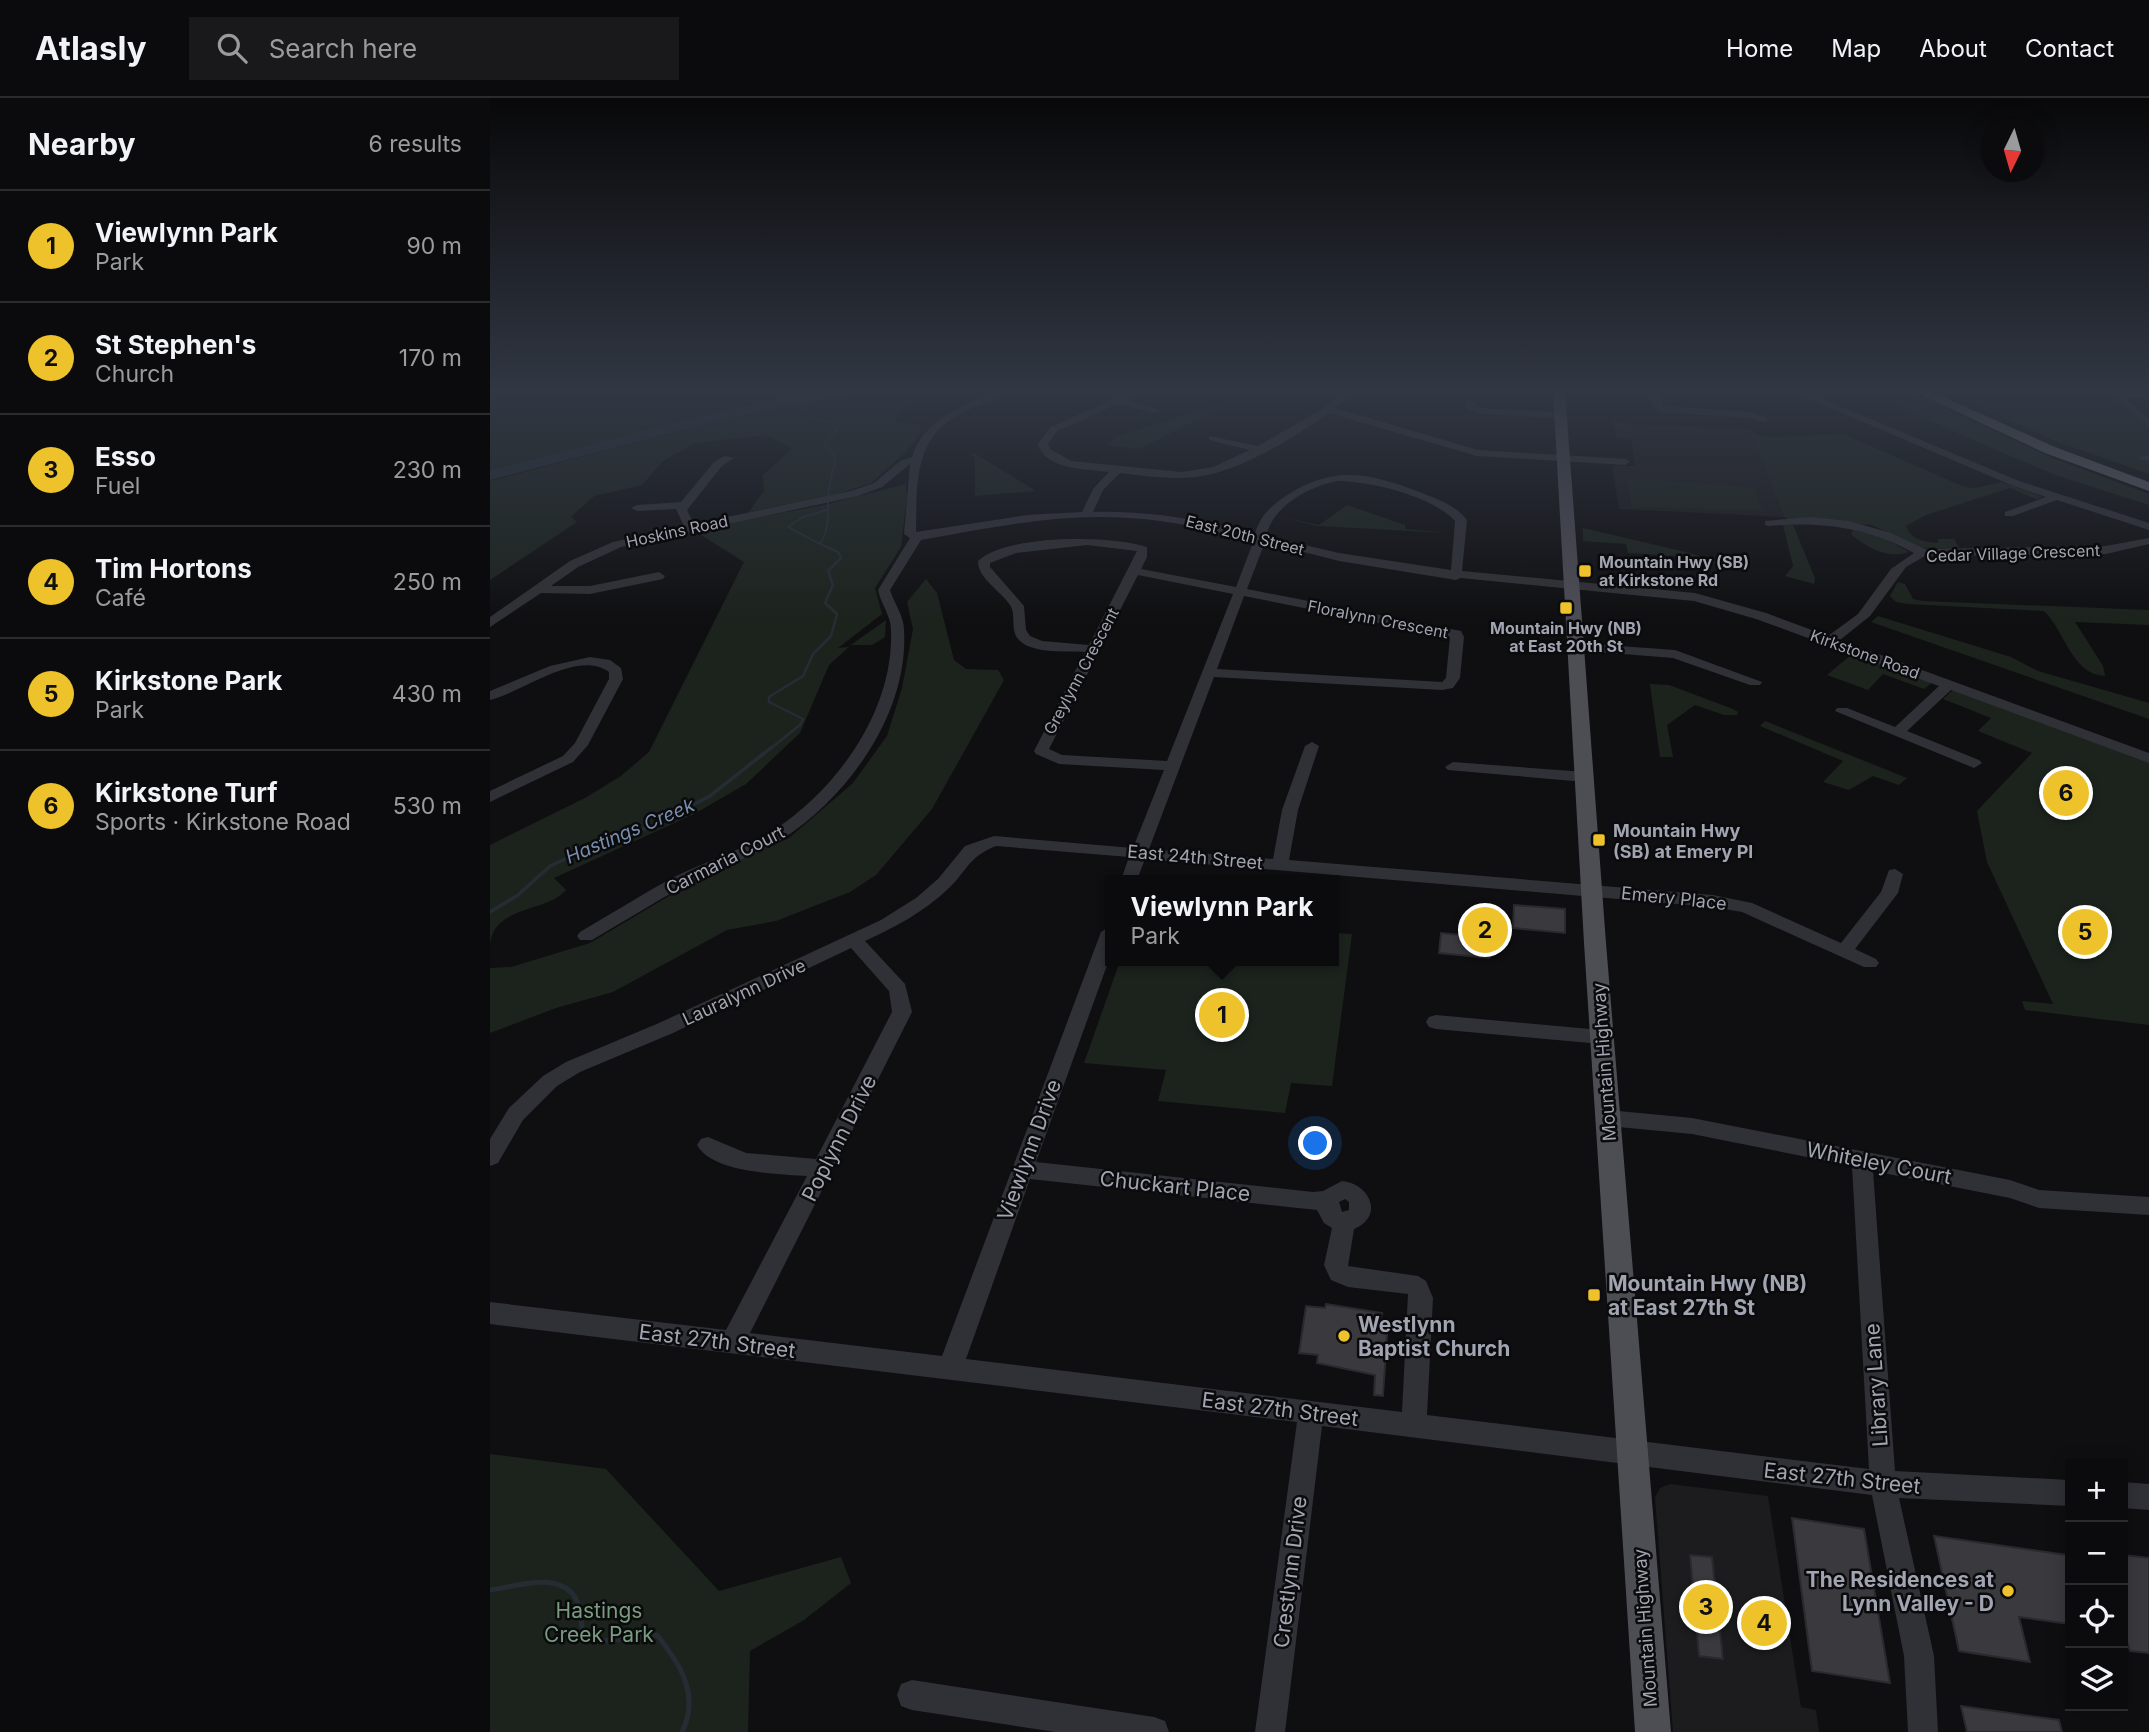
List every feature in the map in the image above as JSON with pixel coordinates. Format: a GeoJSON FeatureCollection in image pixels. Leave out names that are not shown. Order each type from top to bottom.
{"type":"FeatureCollection","features":[{"type":"Feature","properties":{"kind":"highway"},"geometry":{"type":"LineString","coordinates":[[2103,468],[2149,484]]}},
{"type":"Feature","properties":{"kind":"highway"},"geometry":{"type":"LineString","coordinates":[[2108,468],[2149,484]]}},
{"type":"Feature","properties":{"kind":"main road","name":"Mountain Highway"},"geometry":{"type":"LineString","coordinates":[[1565,468],[1601,1037],[1653,1732]]}},
{"type":"Feature","properties":{"kind":"street"},"geometry":{"type":"LineString","coordinates":[[690,527],[681,510],[714,468]]}},
{"type":"Feature","properties":{"kind":"street","name":"Hoskins Road"},"geometry":{"type":"LineString","coordinates":[[490,623],[599,551],[636,538],[828,501],[878,485],[898,468]]}},
{"type":"Feature","properties":{"kind":"street"},"geometry":{"type":"LineString","coordinates":[[915,468],[911,534],[917,537]]}},
{"type":"Feature","properties":{"kind":"street"},"geometry":{"type":"LineString","coordinates":[[1094,468],[1197,474],[1220,468]]}},
{"type":"Feature","properties":{"kind":"street"},"geometry":{"type":"LineString","coordinates":[[1977,468],[2053,498],[2149,527]]}},
{"type":"Feature","properties":{"kind":"street"},"geometry":{"type":"LineString","coordinates":[[1087,513],[1098,489],[1117,470]]}},
{"type":"Feature","properties":{"kind":"street"},"geometry":{"type":"LineString","coordinates":[[1131,875],[1269,513],[1313,484],[1336,478],[1363,479],[1458,513],[1461,520],[1456,576]]}},
{"type":"Feature","properties":{"kind":"street"},"geometry":{"type":"LineString","coordinates":[[2009,514],[2053,498]]}},
{"type":"Feature","properties":{"kind":"street"},"geometry":{"type":"LineString","coordinates":[[637,508],[684,505]]}},
{"type":"Feature","properties":{"kind":"street","name":"East 20th Street"},"geometry":{"type":"LineString","coordinates":[[917,537],[1011,520],[1087,513],[1177,519],[1339,557],[1456,576],[1573,587]]}},
{"type":"Feature","properties":{"kind":"street"},"geometry":{"type":"LineString","coordinates":[[1769,523],[1857,524],[1883,531],[1923,553]]}},
{"type":"Feature","properties":{"kind":"street","name":"Carmaria Court"},"geometry":{"type":"LineString","coordinates":[[586,936],[680,881],[781,833],[823,799],[839,780],[880,715],[892,674],[898,629],[884,590],[917,537]]}},
{"type":"Feature","properties":{"kind":"street","name":"Cedar Village Crescent"},"geometry":{"type":"LineString","coordinates":[[1830,641],[1867,612],[1894,570],[1903,562],[1923,553],[2106,550],[2149,541]]}},
{"type":"Feature","properties":{"kind":"street","name":"Greylynn Crescent"},"geometry":{"type":"LineString","coordinates":[[1093,649],[1040,645],[1025,639],[1020,630],[1018,606],[984,568],[984,561],[1001,553],[1055,545],[1093,543],[1141,548],[1143,553],[1041,751],[1059,759],[1172,766]]}},
{"type":"Feature","properties":{"kind":"street","name":"Floralynn Crescent"},"geometry":{"type":"LineString","coordinates":[[1133,571],[1456,634],[1452,682],[1433,687],[1207,672]]}},
{"type":"Feature","properties":{"kind":"street"},"geometry":{"type":"LineString","coordinates":[[539,589],[590,590],[659,576]]}},
{"type":"Feature","properties":{"kind":"street","name":"Kirkstone Road"},"geometry":{"type":"LineString","coordinates":[[1573,587],[1695,597],[1740,608],[2149,758]]}},
{"type":"Feature","properties":{"kind":"street"},"geometry":{"type":"LineString","coordinates":[[1578,647],[1675,654],[1755,682]]}},
{"type":"Feature","properties":{"kind":"street"},"geometry":{"type":"LineString","coordinates":[[490,696],[572,663],[596,661],[612,666],[616,671],[616,679],[575,752],[558,765],[490,797]]}},
{"type":"Feature","properties":{"kind":"street"},"geometry":{"type":"LineString","coordinates":[[1898,732],[1949,684]]}},
{"type":"Feature","properties":{"kind":"street"},"geometry":{"type":"LineString","coordinates":[[1842,711],[1974,763]]}},
{"type":"Feature","properties":{"kind":"street"},"geometry":{"type":"LineString","coordinates":[[1280,864],[1290,810],[1312,746]]}},
{"type":"Feature","properties":{"kind":"street"},"geometry":{"type":"LineString","coordinates":[[1453,767],[1585,777]]}},
{"type":"Feature","properties":{"kind":"street","name":"Lauralynn Drive"},"geometry":{"type":"LineString","coordinates":[[490,1157],[516,1114],[531,1097],[573,1067],[666,1028],[854,940],[922,902],[944,883],[971,850],[994,841],[1009,842]]}},
{"type":"Feature","properties":{"kind":"street","name":"East 24th Street"},"geometry":{"type":"LineString","coordinates":[[1009,842],[1591,890]]}},
{"type":"Feature","properties":{"kind":"street"},"geometry":{"type":"LineString","coordinates":[[1844,951],[1889,893],[1895,874]]}},
{"type":"Feature","properties":{"kind":"street","name":"Emery Place"},"geometry":{"type":"LineString","coordinates":[[1591,890],[1692,898],[1746,907],[1870,963]]}},
{"type":"Feature","properties":{"kind":"street","name":"Poplynn Drive"},"geometry":{"type":"LineString","coordinates":[[733,1342],[902,1012],[898,989],[854,940]]}},
{"type":"Feature","properties":{"kind":"street","name":"Viewlynn Drive"},"geometry":{"type":"LineString","coordinates":[[950,1368],[1105,945]]}},
{"type":"Feature","properties":{"kind":"street"},"geometry":{"type":"LineString","coordinates":[[1436,1022],[1601,1037]]}},
{"type":"Feature","properties":{"kind":"street","name":"Whiteley Court"},"geometry":{"type":"LineString","coordinates":[[1608,1118],[1692,1126],[2010,1189],[2039,1199],[2149,1206]]}},
{"type":"Feature","properties":{"kind":"street"},"geometry":{"type":"LineString","coordinates":[[708,1145],[724,1156],[823,1168]]}},
{"type":"Feature","properties":{"kind":"street","name":"Library Lane"},"geometry":{"type":"LineString","coordinates":[[1862,1161],[1883,1484],[1919,1656],[1923,1732]]}},
{"type":"Feature","properties":{"kind":"street","name":"Chuckart Place"},"geometry":{"type":"LineString","coordinates":[[1022,1169],[1313,1201],[1328,1199],[1337,1192],[1348,1191],[1360,1200],[1358,1215],[1345,1220],[1336,1265],[1339,1273],[1348,1277],[1410,1283],[1418,1288],[1421,1298],[1414,1425]]}},
{"type":"Feature","properties":{"kind":"street","name":"East 27th Street"},"geometry":{"type":"LineString","coordinates":[[490,1313],[1883,1484],[2065,1493]]}},
{"type":"Feature","properties":{"kind":"street","name":"Crestlynn Drive"},"geometry":{"type":"LineString","coordinates":[[1270,1732],[1311,1412]]}},
{"type":"Feature","properties":{"kind":"street"},"geometry":{"type":"LineString","coordinates":[[2128,1495],[2149,1497]]}},
{"type":"Feature","properties":{"kind":"street"},"geometry":{"type":"LineString","coordinates":[[912,1695],[1154,1732]]}},
{"type":"Feature","properties":{"kind":"shaded area"},"geometry":{"type":"Polygon","coordinates":[[[497,468],[535,468],[490,480],[490,470],[497,468]]]}},
{"type":"Feature","properties":{"kind":"shaded area"},"geometry":{"type":"Polygon","coordinates":[[[1612,468],[1765,468],[1784,517],[1619,509],[1612,468]]]}},
{"type":"Feature","properties":{"kind":"shaded area"},"geometry":{"type":"Polygon","coordinates":[[[1670,1484],[1768,1496],[1801,1707],[1816,1710],[1819,1732],[1673,1732],[1655,1497],[1660,1488],[1670,1484]]]}},
{"type":"Feature","properties":{"kind":"green space"},"geometry":{"type":"Polygon","coordinates":[[[538,468],[657,468],[642,485],[594,496],[571,517],[577,522],[490,580],[490,481],[538,468]]]}},
{"type":"Feature","properties":{"kind":"green space"},"geometry":{"type":"Polygon","coordinates":[[[771,468],[888,468],[871,483],[832,496],[749,512],[764,491],[763,475],[771,468]]]}},
{"type":"Feature","properties":{"kind":"green space"},"geometry":{"type":"Polygon","coordinates":[[[975,468],[999,468],[1036,491],[975,496],[975,468]]]}},
{"type":"Feature","properties":{"kind":"green space"},"geometry":{"type":"Polygon","coordinates":[[[1765,468],[1922,468],[1964,487],[1975,488],[2002,482],[2043,497],[2036,499],[2010,488],[1926,515],[1906,526],[1911,534],[1923,541],[1938,543],[1938,539],[1954,539],[1959,547],[1957,549],[1921,548],[1872,525],[1790,520],[1784,517],[1765,468]]]}},
{"type":"Feature","properties":{"kind":"green space"},"geometry":{"type":"Polygon","coordinates":[[[2039,468],[2080,468],[2149,494],[2149,505],[2039,468]]]}},
{"type":"Feature","properties":{"kind":"green space"},"geometry":{"type":"Polygon","coordinates":[[[2133,468],[2149,468],[2149,474],[2133,468]]]}},
{"type":"Feature","properties":{"kind":"green space"},"geometry":{"type":"Polygon","coordinates":[[[1626,478],[1754,487],[1762,510],[1632,507],[1626,478]]]}},
{"type":"Feature","properties":{"kind":"green space"},"geometry":{"type":"Polygon","coordinates":[[[906,484],[901,547],[875,588],[882,614],[838,648],[848,647],[886,620],[885,637],[872,645],[851,645],[829,665],[800,733],[746,784],[694,814],[554,878],[566,890],[546,903],[501,922],[494,931],[490,944],[490,845],[585,798],[621,776],[649,752],[744,562],[693,530],[824,505],[906,484]]]}},
{"type":"Feature","properties":{"kind":"green space"},"geometry":{"type":"Polygon","coordinates":[[[1347,505],[1405,525],[1405,529],[1449,533],[1317,526],[1277,516],[1319,525],[1347,505]]]}},
{"type":"Feature","properties":{"kind":"green space"},"geometry":{"type":"Polygon","coordinates":[[[1783,525],[1793,525],[1815,578],[1814,584],[1785,576],[1793,566],[1783,525]]]}},
{"type":"Feature","properties":{"kind":"green space"},"geometry":{"type":"Polygon","coordinates":[[[1583,528],[1690,553],[1746,572],[1690,557],[1628,553],[1626,544],[1583,541],[1583,528]]]}},
{"type":"Feature","properties":{"kind":"green space"},"geometry":{"type":"Polygon","coordinates":[[[1854,529],[1873,532],[1909,552],[1893,554],[1878,551],[1851,534],[1854,529]]]}},
{"type":"Feature","properties":{"kind":"green space"},"geometry":{"type":"Polygon","coordinates":[[[926,579],[937,593],[954,660],[966,669],[998,670],[1004,680],[932,809],[876,875],[850,892],[776,921],[727,930],[613,992],[556,1008],[490,1033],[490,968],[511,967],[590,943],[696,880],[789,838],[853,783],[887,736],[902,688],[913,629],[907,602],[926,579]]]}},
{"type":"Feature","properties":{"kind":"green space"},"geometry":{"type":"Polygon","coordinates":[[[1898,582],[1905,584],[1913,599],[1922,601],[2149,610],[2149,625],[2075,622],[2103,666],[2105,676],[2084,668],[2044,611],[1896,602],[1890,596],[1898,582]]]}},
{"type":"Feature","properties":{"kind":"green space"},"geometry":{"type":"Polygon","coordinates":[[[1878,616],[2011,657],[2038,671],[2149,703],[2149,719],[1871,622],[1878,616]]]}},
{"type":"Feature","properties":{"kind":"green space"},"geometry":{"type":"Polygon","coordinates":[[[1852,654],[1933,682],[1924,689],[1883,674],[1868,690],[1827,675],[1852,654]]]}},
{"type":"Feature","properties":{"kind":"green space"},"geometry":{"type":"Polygon","coordinates":[[[1650,684],[1669,685],[1733,709],[1738,712],[1737,715],[1724,715],[1695,705],[1667,725],[1673,757],[1660,757],[1650,684]]]}},
{"type":"Feature","properties":{"kind":"green space"},"geometry":{"type":"Polygon","coordinates":[[[1953,690],[2149,762],[2149,1025],[2025,1010],[2022,1001],[2053,1004],[1987,862],[1977,811],[2032,753],[1978,731],[1991,718],[1943,699],[1953,690]]]}},
{"type":"Feature","properties":{"kind":"green space"},"geometry":{"type":"Polygon","coordinates":[[[1765,721],[1907,778],[1899,785],[1873,776],[1849,790],[1823,782],[1843,761],[1760,726],[1765,721]]]}},
{"type":"Feature","properties":{"kind":"green space"},"geometry":{"type":"Polygon","coordinates":[[[1339,933],[1352,934],[1332,1086],[1291,1083],[1285,1113],[1158,1101],[1166,1070],[1084,1063],[1118,966],[1339,966],[1339,933]]]}},
{"type":"Feature","properties":{"kind":"green space","name":"Hastings Creek Park"},"geometry":{"type":"Polygon","coordinates":[[[490,1454],[606,1469],[719,1591],[841,1557],[851,1583],[804,1620],[750,1651],[748,1732],[490,1732],[490,1454]]]}},
{"type":"Feature","properties":{"kind":"building"},"geometry":{"type":"Polygon","coordinates":[[[1514,905],[1565,909],[1565,933],[1513,928],[1514,905]]]}},
{"type":"Feature","properties":{"kind":"building"},"geometry":{"type":"Polygon","coordinates":[[[1496,918],[1510,920],[1509,934],[1491,932],[1489,958],[1439,953],[1441,933],[1460,935],[1460,928],[1469,927],[1469,919],[1496,922],[1496,918]]]}},
{"type":"Feature","properties":{"kind":"building","name":"Westlynn Baptist Church"},"geometry":{"type":"Polygon","coordinates":[[[1326,1304],[1382,1313],[1381,1319],[1388,1320],[1383,1396],[1374,1395],[1375,1375],[1317,1363],[1318,1355],[1299,1353],[1306,1306],[1325,1308],[1326,1304]]]}},
{"type":"Feature","properties":{"kind":"building"},"geometry":{"type":"Polygon","coordinates":[[[1792,1518],[1864,1529],[1890,1683],[1812,1671],[1792,1518]]]}},
{"type":"Feature","properties":{"kind":"building","name":"The Residences at Lynn Valley - D"},"geometry":{"type":"Polygon","coordinates":[[[1934,1536],[2065,1555],[2065,1623],[2019,1617],[2030,1662],[1959,1651],[1934,1536]]]}},
{"type":"Feature","properties":{"kind":"building"},"geometry":{"type":"Polygon","coordinates":[[[1690,1555],[1712,1557],[1723,1659],[1699,1656],[1690,1555]]]}},
{"type":"Feature","properties":{"kind":"building"},"geometry":{"type":"Polygon","coordinates":[[[2128,1556],[2149,1558],[2149,1653],[2130,1651],[2128,1556]]]}},
{"type":"Feature","properties":{"kind":"building"},"geometry":{"type":"Polygon","coordinates":[[[1961,1706],[2059,1720],[2062,1732],[1967,1732],[1961,1706]]]}},
{"type":"Feature","properties":{"kind":"waterway","name":"Hastings Creek"},"geometry":{"type":"LineString","coordinates":[[820,544],[827,526],[828,492],[834,468]]}},
{"type":"Feature","properties":{"kind":"waterway","name":"Hastings Creek"},"geometry":{"type":"LineString","coordinates":[[820,544],[788,527],[803,517],[827,510]]}},
{"type":"Feature","properties":{"kind":"waterway","name":"Hastings Creek"},"geometry":{"type":"LineString","coordinates":[[820,544],[833,550]]}},
{"type":"Feature","properties":{"kind":"waterway","name":"Hastings Creek"},"geometry":{"type":"LineString","coordinates":[[770,749],[800,725],[803,719],[769,702],[769,697],[803,676],[813,654],[831,636],[837,614],[825,603],[833,585],[828,571],[841,558],[838,552],[829,548]]}},
{"type":"Feature","properties":{"kind":"waterway","name":"Hastings Creek"},"geometry":{"type":"LineString","coordinates":[[490,912],[518,895],[550,866],[614,837],[647,828],[710,796],[772,747]]}},
{"type":"Feature","properties":{"kind":"waterway","name":"Hastings Creek"},"geometry":{"type":"LineString","coordinates":[[490,1590],[538,1582],[561,1585],[570,1591],[577,1601],[586,1638],[604,1641],[657,1635],[674,1658],[685,1681],[689,1705],[682,1732]]}},
{"type":"Feature","properties":{"kind":"place","name":"Mountain Hwy (SB) at Kirkstone Rd"},"geometry":{"type":"Point","coordinates":[1585,571]}},
{"type":"Feature","properties":{"kind":"place","name":"Mountain Hwy (NB) at East 20th St"},"geometry":{"type":"Point","coordinates":[1566,608]}},
{"type":"Feature","properties":{"kind":"place","name":"Kirkstone Turf"},"geometry":{"type":"Point","coordinates":[2066,793]}},
{"type":"Feature","properties":{"kind":"place","name":"Mountain Hwy (SB) at Emery Pl"},"geometry":{"type":"Point","coordinates":[1599,840]}},
{"type":"Feature","properties":{"kind":"place","name":"St Stephen's"},"geometry":{"type":"Point","coordinates":[1485,930]}},
{"type":"Feature","properties":{"kind":"place","name":"Kirkstone Park"},"geometry":{"type":"Point","coordinates":[2085,932]}},
{"type":"Feature","properties":{"kind":"place","name":"Viewlynn Park"},"geometry":{"type":"Point","coordinates":[1222,1015]}},
{"type":"Feature","properties":{"kind":"place","name":"Mountain Hwy (NB) at East 27th St"},"geometry":{"type":"Point","coordinates":[1594,1295]}},
{"type":"Feature","properties":{"kind":"place","name":"Westlynn Baptist Church"},"geometry":{"type":"Point","coordinates":[1344,1336]}},
{"type":"Feature","properties":{"kind":"place","name":"The Residences at Lynn Valley - D"},"geometry":{"type":"Point","coordinates":[2008,1591]}},
{"type":"Feature","properties":{"kind":"place","name":"Esso"},"geometry":{"type":"Point","coordinates":[1706,1607]}},
{"type":"Feature","properties":{"kind":"place","name":"Tim Hortons"},"geometry":{"type":"Point","coordinates":[1764,1623]}}]}
